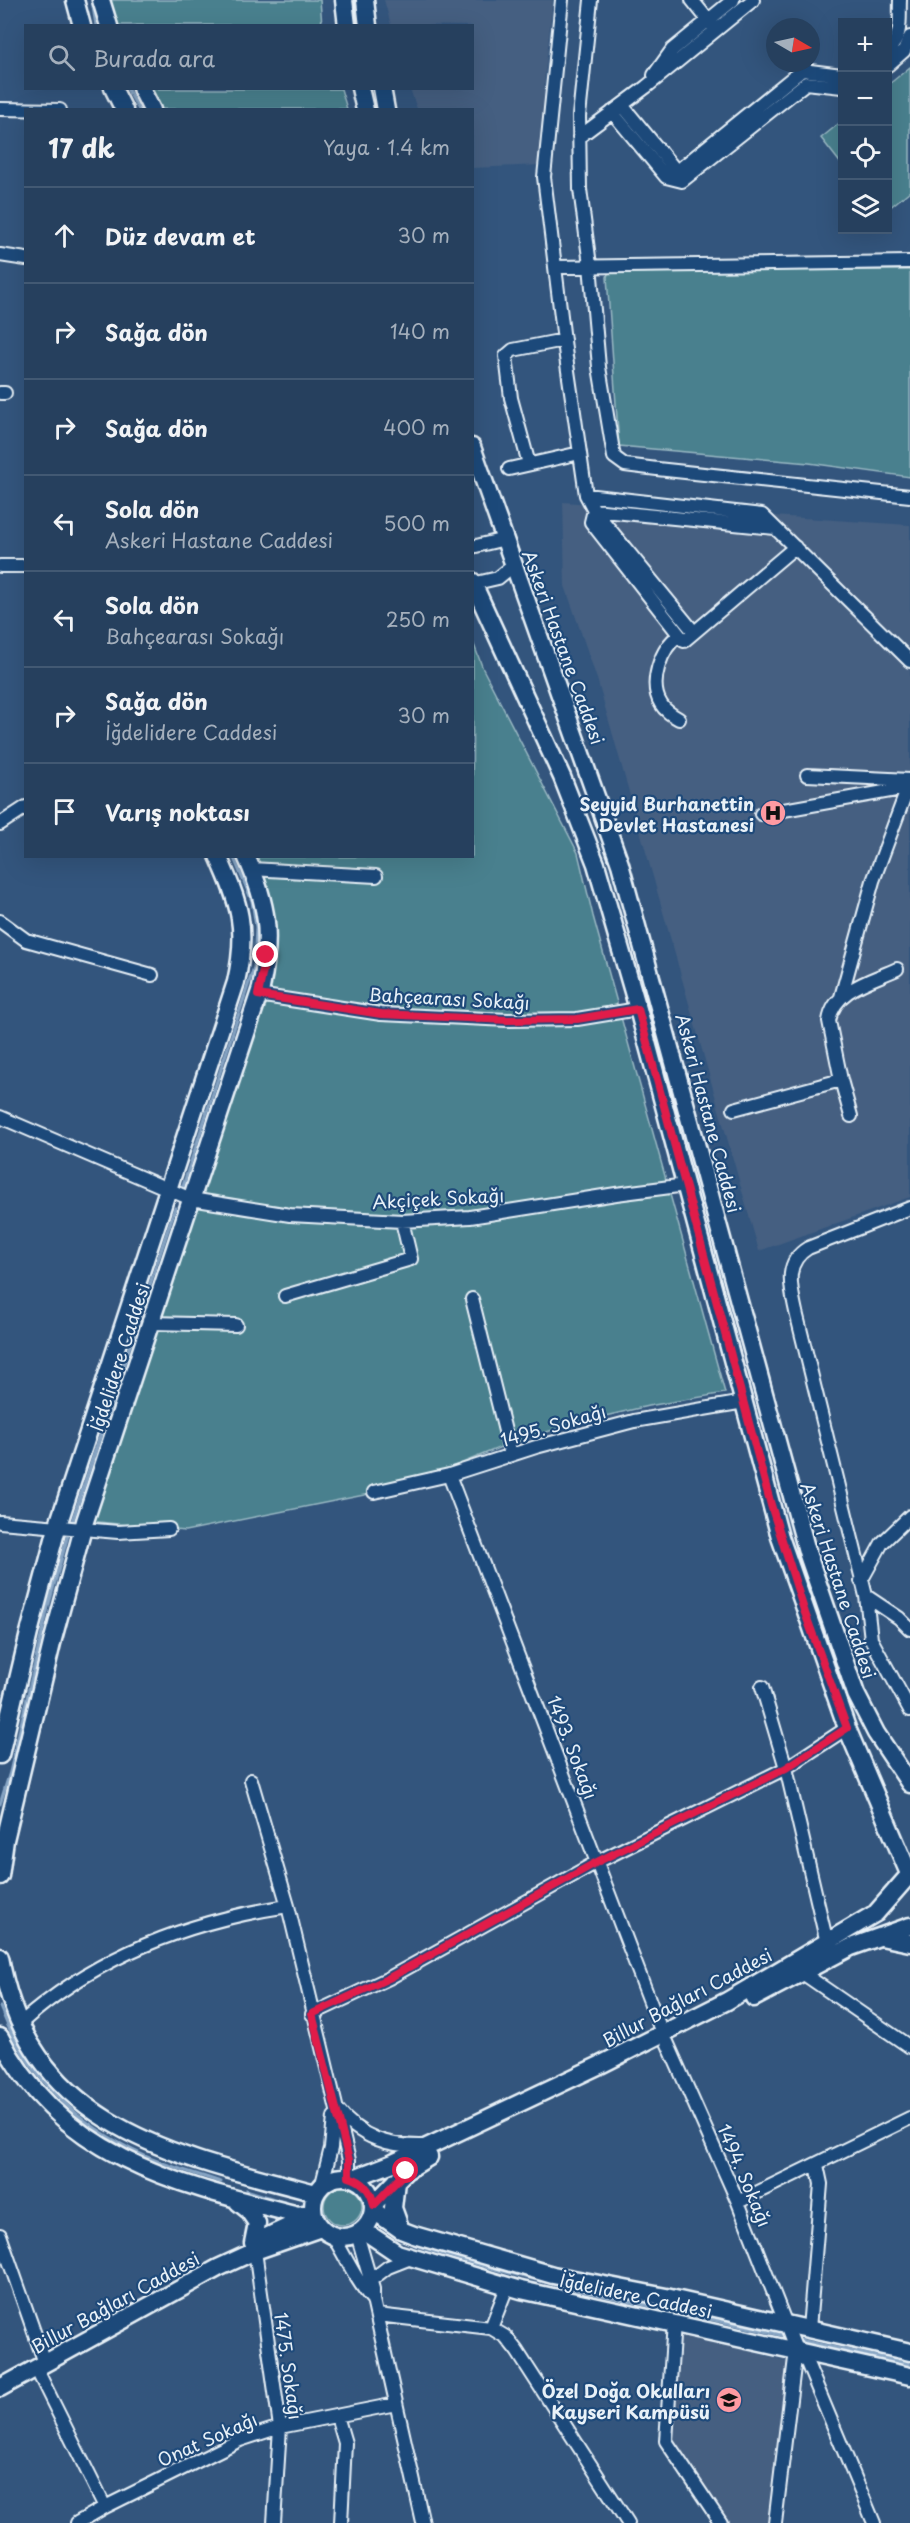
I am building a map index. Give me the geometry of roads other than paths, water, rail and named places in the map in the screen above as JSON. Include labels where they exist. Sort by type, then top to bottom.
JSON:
[{"type":"street","points":[[75,0],[81,24]]},
{"type":"street","points":[[101,0],[108,24]]},
{"type":"street","points":[[344,0],[347,24]]},
{"type":"street","points":[[365,0],[368,24]]},
{"type":"street","points":[[562,0],[544,177],[586,495],[594,510],[694,632]]},
{"type":"street","points":[[591,0],[579,137],[580,189],[604,408],[612,453],[619,462],[657,469],[910,496]]},
{"type":"street","points":[[692,0],[712,25]]},
{"type":"street","points":[[712,25],[733,0]]},
{"type":"street","points":[[579,137],[646,87],[672,50],[753,0]]},
{"type":"street","points":[[892,46],[898,34],[900,0]]},
{"type":"street","points":[[892,62],[904,51],[910,37]]},
{"type":"street","points":[[617,108],[674,168],[678,169],[802,70],[838,74]]},
{"type":"street","points":[[617,108],[666,177],[674,181],[682,181],[806,82],[838,86]]},
{"type":"street","points":[[142,90],[151,108]]},
{"type":"street","points":[[360,90],[365,108]]},
{"type":"street","points":[[382,90],[386,108]]},
{"type":"street","points":[[0,109],[24,109]]},
{"type":"street","points":[[0,255],[24,259]]},
{"type":"street","points":[[555,267],[910,262]]},
{"type":"street","points":[[529,464],[512,406],[506,356],[513,350],[564,339]]},
{"type":"street","name":"Askeri Hastane Caddesi","points":[[474,453],[603,814],[633,909],[804,1545],[860,1702],[876,1733],[910,1784]]},
{"type":"street","points":[[509,470],[580,453]]},
{"type":"street","points":[[586,495],[762,515],[910,661]]},
{"type":"street","points":[[594,510],[775,528]]},
{"type":"street","points":[[594,510],[591,522],[684,641],[795,547]]},
{"type":"street","points":[[474,547],[505,539]]},
{"type":"street","points":[[474,584],[498,578],[514,564]]},
{"type":"street","points":[[0,566],[24,566]]},
{"type":"street","points":[[474,586],[574,804],[596,864],[638,1009],[780,1537],[847,1728],[910,1875]]},
{"type":"street","points":[[679,635],[664,650],[657,682],[659,701],[666,710],[679,719]]},
{"type":"street","points":[[807,775],[909,784]]},
{"type":"street","points":[[761,814],[909,784]]},
{"type":"street","points":[[851,1116],[829,1021],[832,1010],[841,997],[873,881],[909,784]]},
{"type":"street","points":[[0,824],[24,808]]},
{"type":"street","name":"İğdelidere Caddesi","points":[[0,1755],[57,1527],[240,967],[241,915],[235,894],[219,858]]},
{"type":"street","points":[[248,863],[376,876]]},
{"type":"street","name":"İğdelidere Caddesi","points":[[0,1876],[5,1840],[53,1638],[83,1529],[258,995],[266,955],[267,926],[263,897],[248,863]]},
{"type":"street","points":[[0,921],[26,940],[152,975]]},
{"type":"street","points":[[841,997],[897,969]]},
{"type":"street","name":"Bahçearası Sokağı","points":[[258,995],[381,1014],[508,1020],[577,1019],[638,1009]]},
{"type":"street","points":[[734,1109],[841,1080]]},
{"type":"street","name":"Akçiçek Sokağı","points":[[0,1117],[167,1191],[191,1199],[290,1215],[402,1221],[498,1214],[686,1185]]},
{"type":"street","points":[[910,1208],[808,1248],[795,1259],[790,1270],[796,1312],[866,1596],[872,1639],[906,1690],[910,1710]]},
{"type":"street","points":[[285,1296],[411,1259],[402,1221]]},
{"type":"street","points":[[472,1299],[511,1455]]},
{"type":"street","points":[[151,1323],[236,1325]]},
{"type":"street","name":"1495. Sokağı","points":[[374,1491],[449,1475],[511,1455],[634,1421],[744,1402]]},
{"type":"street","name":"1493. Sokağı","points":[[449,1475],[665,2038]]},
{"type":"street","points":[[861,1581],[882,1543],[910,1516]]},
{"type":"street","points":[[0,1522],[118,1533],[169,1529]]},
{"type":"street","points":[[866,1596],[899,1618],[910,1629]]},
{"type":"street","points":[[762,1687],[786,1768],[827,1942]]},
{"type":"street","points":[[312,2014],[399,1972],[597,1862],[786,1768],[847,1728]]},
{"type":"street","points":[[251,1780],[288,1906],[352,2177],[368,2189],[373,2208]]},
{"type":"street","name":"Billur Bağları Caddesi","points":[[665,2038],[876,1913],[910,1875]]},
{"type":"street","points":[[21,2023],[71,1983],[134,1949],[214,1921],[288,1906]]},
{"type":"street","name":"Billur Bağları Caddesi","points":[[467,2133],[851,1947],[910,1926]]},
{"type":"street","points":[[880,1937],[910,1943]]},
{"type":"street","points":[[0,1956],[5,1982],[21,2023],[46,2064],[72,2093],[97,2115],[123,2131],[159,2147],[202,2163],[240,2173],[319,2189],[338,2176],[352,2177],[429,2145],[467,2133]]},
{"type":"street","points":[[801,1972],[910,2048]]},
{"type":"street","name":"1494. Sokağı","points":[[665,2038],[738,2202],[792,2339],[807,2363],[874,2523]]},
{"type":"street","points":[[1,2043],[40,2096],[82,2136],[111,2153],[149,2170],[214,2193],[298,2215],[320,2223],[345,2237],[360,2232],[370,2221],[373,2208],[396,2181],[414,2165],[467,2133]]},
{"type":"street","points":[[335,2107],[360,2131],[379,2141],[397,2146],[429,2145]]},
{"type":"street","points":[[335,2107],[331,2148],[319,2189],[320,2223],[373,2300]]},
{"type":"street","points":[[738,2202],[910,2118]]},
{"type":"street","points":[[809,2329],[821,2184],[817,2165]]},
{"type":"street","points":[[214,2193],[240,2173]]},
{"type":"street","points":[[396,2181],[393,2208],[401,2230]]},
{"type":"street","points":[[232,2198],[248,2210],[257,2223],[254,2247]]},
{"type":"street","name":"İğdelidere Caddesi","points":[[373,2208],[401,2230],[544,2273],[792,2339],[910,2376]]},
{"type":"street","name":"Billur Bağları Caddesi","points":[[0,2388],[254,2247],[320,2223]]},
{"type":"street","points":[[360,2232],[423,2523]]},
{"type":"street","name":"İğdelidere Caddesi","points":[[360,2232],[397,2253],[507,2287],[565,2301],[674,2322],[792,2339],[809,2329],[910,2352]]},
{"type":"street","points":[[0,2235],[41,2365],[105,2507]]},
{"type":"street","name":"1475. Sokağı","points":[[254,2247],[280,2427],[274,2523]]},
{"type":"street","points":[[371,2280],[388,2267],[412,2258]]},
{"type":"street","points":[[491,2328],[507,2287]]},
{"type":"street","points":[[377,2315],[491,2328],[506,2337],[628,2523]]},
{"type":"street","points":[[674,2322],[666,2441],[721,2523]]},
{"type":"street","points":[[775,2523],[792,2339]]},
{"type":"street","name":"Onat Sokağı","points":[[77,2523],[240,2440],[280,2427],[396,2404]]},
{"type":"street","points":[[337,2416],[345,2443],[341,2523]]},
{"type":"waterway","points":[[92,0],[96,24]]},
{"type":"waterway","points":[[128,90],[138,108]]},
{"type":"waterway","points":[[183,1186],[254,967],[256,927],[252,901],[234,858]]},
{"type":"waterway","points":[[71,1525],[175,1208]]},
{"type":"waterway","points":[[0,1804],[10,1772],[48,1607],[69,1531]]},
{"type":"waterway","points":[[0,2007],[11,2032],[39,2076],[56,2095],[96,2129],[143,2155],[221,2182]]},
{"type":"waterway","points":[[246,2190],[287,2203]]},
{"type":"waterway","points":[[412,2244],[504,2272],[786,2336]]},
{"type":"waterway","points":[[795,2339],[910,2364]]},
{"type":"place","name":"Seyyid Burhanettin Devlet Hastanesi","points":[[773,813]]},
{"type":"place","name":"Özel Doğa Okulları Kayseri Kampüsü","points":[[729,2400]]}]
